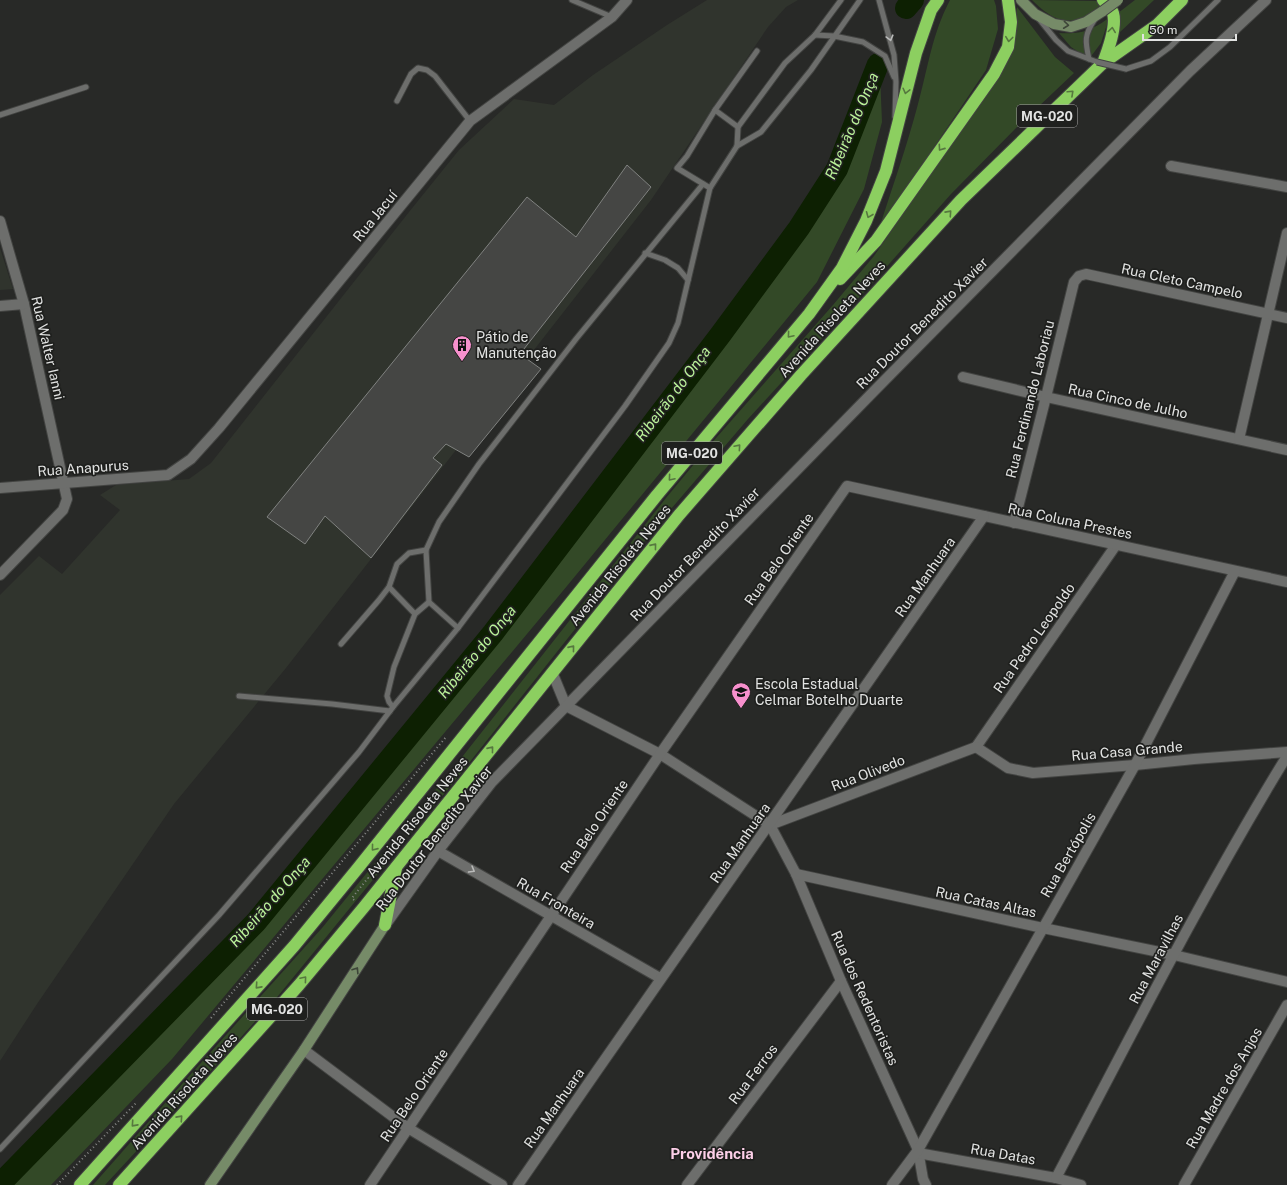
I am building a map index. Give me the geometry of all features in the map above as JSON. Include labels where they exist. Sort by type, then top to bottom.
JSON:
[{"type":"highway","name":"Avenida Risoleta Neves","points":[[80,1185],[294,946],[657,494],[809,314],[842,268],[866,221],[886,171],[916,53],[931,10],[938,0]]},
{"type":"highway","points":[[809,314],[876,241],[994,74],[1008,47],[1011,22],[1008,0]]},
{"type":"highway","name":"Avenida Risoleta Neves","points":[[119,1185],[299,985],[396,867],[679,515],[801,375],[961,200],[1100,63],[1157,25],[1182,0]]},
{"type":"highway","points":[[1100,63],[1111,41],[1113,27],[1113,12],[1102,8]]},
{"type":"highway","points":[[385,925],[396,867]]},
{"type":"street","name":"Rua Jacuí","points":[[168,475],[191,459],[219,428],[470,121],[612,17],[627,0]]},
{"type":"street","points":[[1021,0],[1035,14],[1054,24],[1071,27],[1086,22],[1102,8],[1118,0]]},
{"type":"street","name":"Rua Doutor Benedito Xavier","points":[[210,1185],[304,1050],[385,925],[438,851],[492,782],[1185,77],[1266,0]]},
{"type":"street","points":[[1171,166],[1287,187]]},
{"type":"street","name":"Rua Walter Ianni","points":[[0,220],[24,304],[67,499],[63,510],[0,575]]},
{"type":"street","points":[[1239,439],[1287,233]]},
{"type":"street","name":"Rua Cleto Campelo","points":[[1074,282],[1079,276],[1086,274],[1287,318]]},
{"type":"street","name":"Rua Ferdinando Laboriau","points":[[1014,523],[1074,282]]},
{"type":"street","points":[[0,306],[24,304]]},
{"type":"street","name":"Rua Cinco de Julho","points":[[963,377],[1046,397],[1287,450]]},
{"type":"street","name":"Rua Anapurus","points":[[0,488],[168,475]]},
{"type":"street","name":"Rua Coluna Prestes","points":[[847,486],[1287,582]]},
{"type":"street","name":"Rua Belo Oriente","points":[[370,1185],[660,754],[847,486]]},
{"type":"street","name":"Rua Manhuara","points":[[518,1185],[660,978],[770,825],[984,516]]},
{"type":"street","name":"Rua Pedro Leopoldo","points":[[976,747],[1116,545]]},
{"type":"street","name":"Rua Bertópolis","points":[[892,1185],[918,1151],[1135,765],[1235,571]]},
{"type":"street","points":[[552,672],[566,706],[660,754],[770,825]]},
{"type":"street","name":"Rua Olivedo","points":[[770,825],[976,747]]},
{"type":"street","name":"Rua Casa Grande","points":[[976,747],[1008,768],[1033,773],[1287,752]]},
{"type":"street","name":"Rua Maravilhas","points":[[1056,1178],[1174,954],[1254,810],[1287,756]]},
{"type":"street","name":"Rua dos Redentoristas","points":[[770,825],[796,874],[841,981],[918,1151],[923,1179],[926,1185]]},
{"type":"street","name":"Rua Fronteira","points":[[438,851],[660,978]]},
{"type":"street","name":"Rua Catas Altas","points":[[796,874],[1042,928],[1174,954],[1287,982]]},
{"type":"street","name":"Rua Ferros","points":[[687,1185],[841,981]]},
{"type":"street","name":"Rua Madre dos Anjos","points":[[1184,1185],[1287,1005]]},
{"type":"street","points":[[304,1050],[408,1128],[502,1185]]},
{"type":"street","name":"Rua Datas","points":[[918,1151],[1056,1178],[1081,1185]]},
{"type":"lane","points":[[572,0],[612,17]]},
{"type":"lane","points":[[737,146],[738,127],[785,63],[815,35],[841,0]]},
{"type":"lane","points":[[0,1149],[219,915],[359,752],[458,628],[625,406],[668,343],[678,323],[710,188],[737,146],[761,132],[811,70],[860,0]]},
{"type":"lane","name":"Avenida Risoleta Neves","points":[[879,0],[894,55],[896,82],[894,125],[886,171]]},
{"type":"lane","points":[[1035,14],[1056,40],[1068,50],[1100,63],[1126,69],[1151,61],[1170,48],[1218,0]]},
{"type":"lane","points":[[1089,59],[1085,42],[1090,26],[1102,8]]},
{"type":"lane","name":"Avenida Risoleta Neves","points":[[815,35],[834,36],[863,42],[885,56],[896,82]]},
{"type":"lane","points":[[710,188],[677,168],[687,156],[715,110],[757,52]]},
{"type":"lane","points":[[397,101],[412,74],[418,68],[427,70],[435,76],[470,121]]},
{"type":"lane","points":[[0,115],[86,87]]},
{"type":"lane","points":[[715,110],[738,127]]},
{"type":"lane","points":[[458,628],[429,602],[426,550],[439,522],[479,464],[576,339],[703,184]]},
{"type":"lane","points":[[645,253],[665,260],[678,268],[688,280]]},
{"type":"lane","points":[[341,644],[389,587],[397,564],[409,553],[426,550]]},
{"type":"lane","points":[[389,587],[415,614]]},
{"type":"lane","points":[[392,709],[387,696],[394,667],[415,614],[429,602]]},
{"type":"lane","points":[[239,696],[392,709]]},
{"type":"path","points":[[211,1019],[450,732]]},
{"type":"path","points":[[57,1185],[138,1101]]},
{"type":"shaded area","points":[[707,0],[798,0],[786,7],[768,27],[651,200],[286,668],[174,804],[37,1004],[0,1061],[0,595],[39,556],[62,574],[120,510],[100,495],[116,485],[189,479],[211,463],[459,150],[514,99],[554,105],[593,75]]},
{"type":"shaded area","points":[[0,248],[13,289],[0,290]]},
{"type":"green space","points":[[950,0],[994,0],[998,29],[986,70],[879,229],[914,120],[935,38]]},
{"type":"green space","points":[[1032,0],[1098,1],[1100,6],[1082,18],[1067,21],[1048,14]]},
{"type":"green space","points":[[1135,0],[1154,0],[1119,33],[1118,13]]},
{"type":"green space","points":[[1017,7],[1055,57],[1074,73],[1018,126],[951,194],[748,419],[659,523],[450,787],[407,837],[409,822],[455,766],[666,498],[709,446],[874,256],[978,104],[999,78],[1014,49]]},
{"type":"green space","points":[[1109,18],[1101,43],[1089,59],[1071,47],[1059,33],[1086,31]]},
{"type":"green space","points":[[880,74],[882,122],[864,189],[817,282],[567,586],[172,1059],[51,1185],[5,1185],[244,939],[387,768],[546,571],[783,258],[838,175]]},
{"type":"green space","points":[[383,853],[385,865],[278,996],[105,1185],[93,1185],[322,928]]},
{"type":"building","name":"Pátio de Manutenção","points":[[627,165],[651,187],[520,354],[541,369],[469,457],[446,444],[433,458],[442,465],[371,558],[325,516],[305,544],[267,517],[527,197],[576,237]]},
{"type":"waterway","name":"Ribeirão do Onça","points":[[906,8],[913,0]]},
{"type":"waterway","name":"Ribeirão do Onça","points":[[0,1184],[256,922],[493,633],[721,334],[799,228],[837,169],[878,64]]},
{"type":"place","name":"Pátio de Manutenção","points":[[462,362]]},
{"type":"place","name":"Escola Estadual Celmar Botelho Duarte","points":[[741,709]]},
{"type":"district","name":"Providência","points":[[712,1154]]}]
